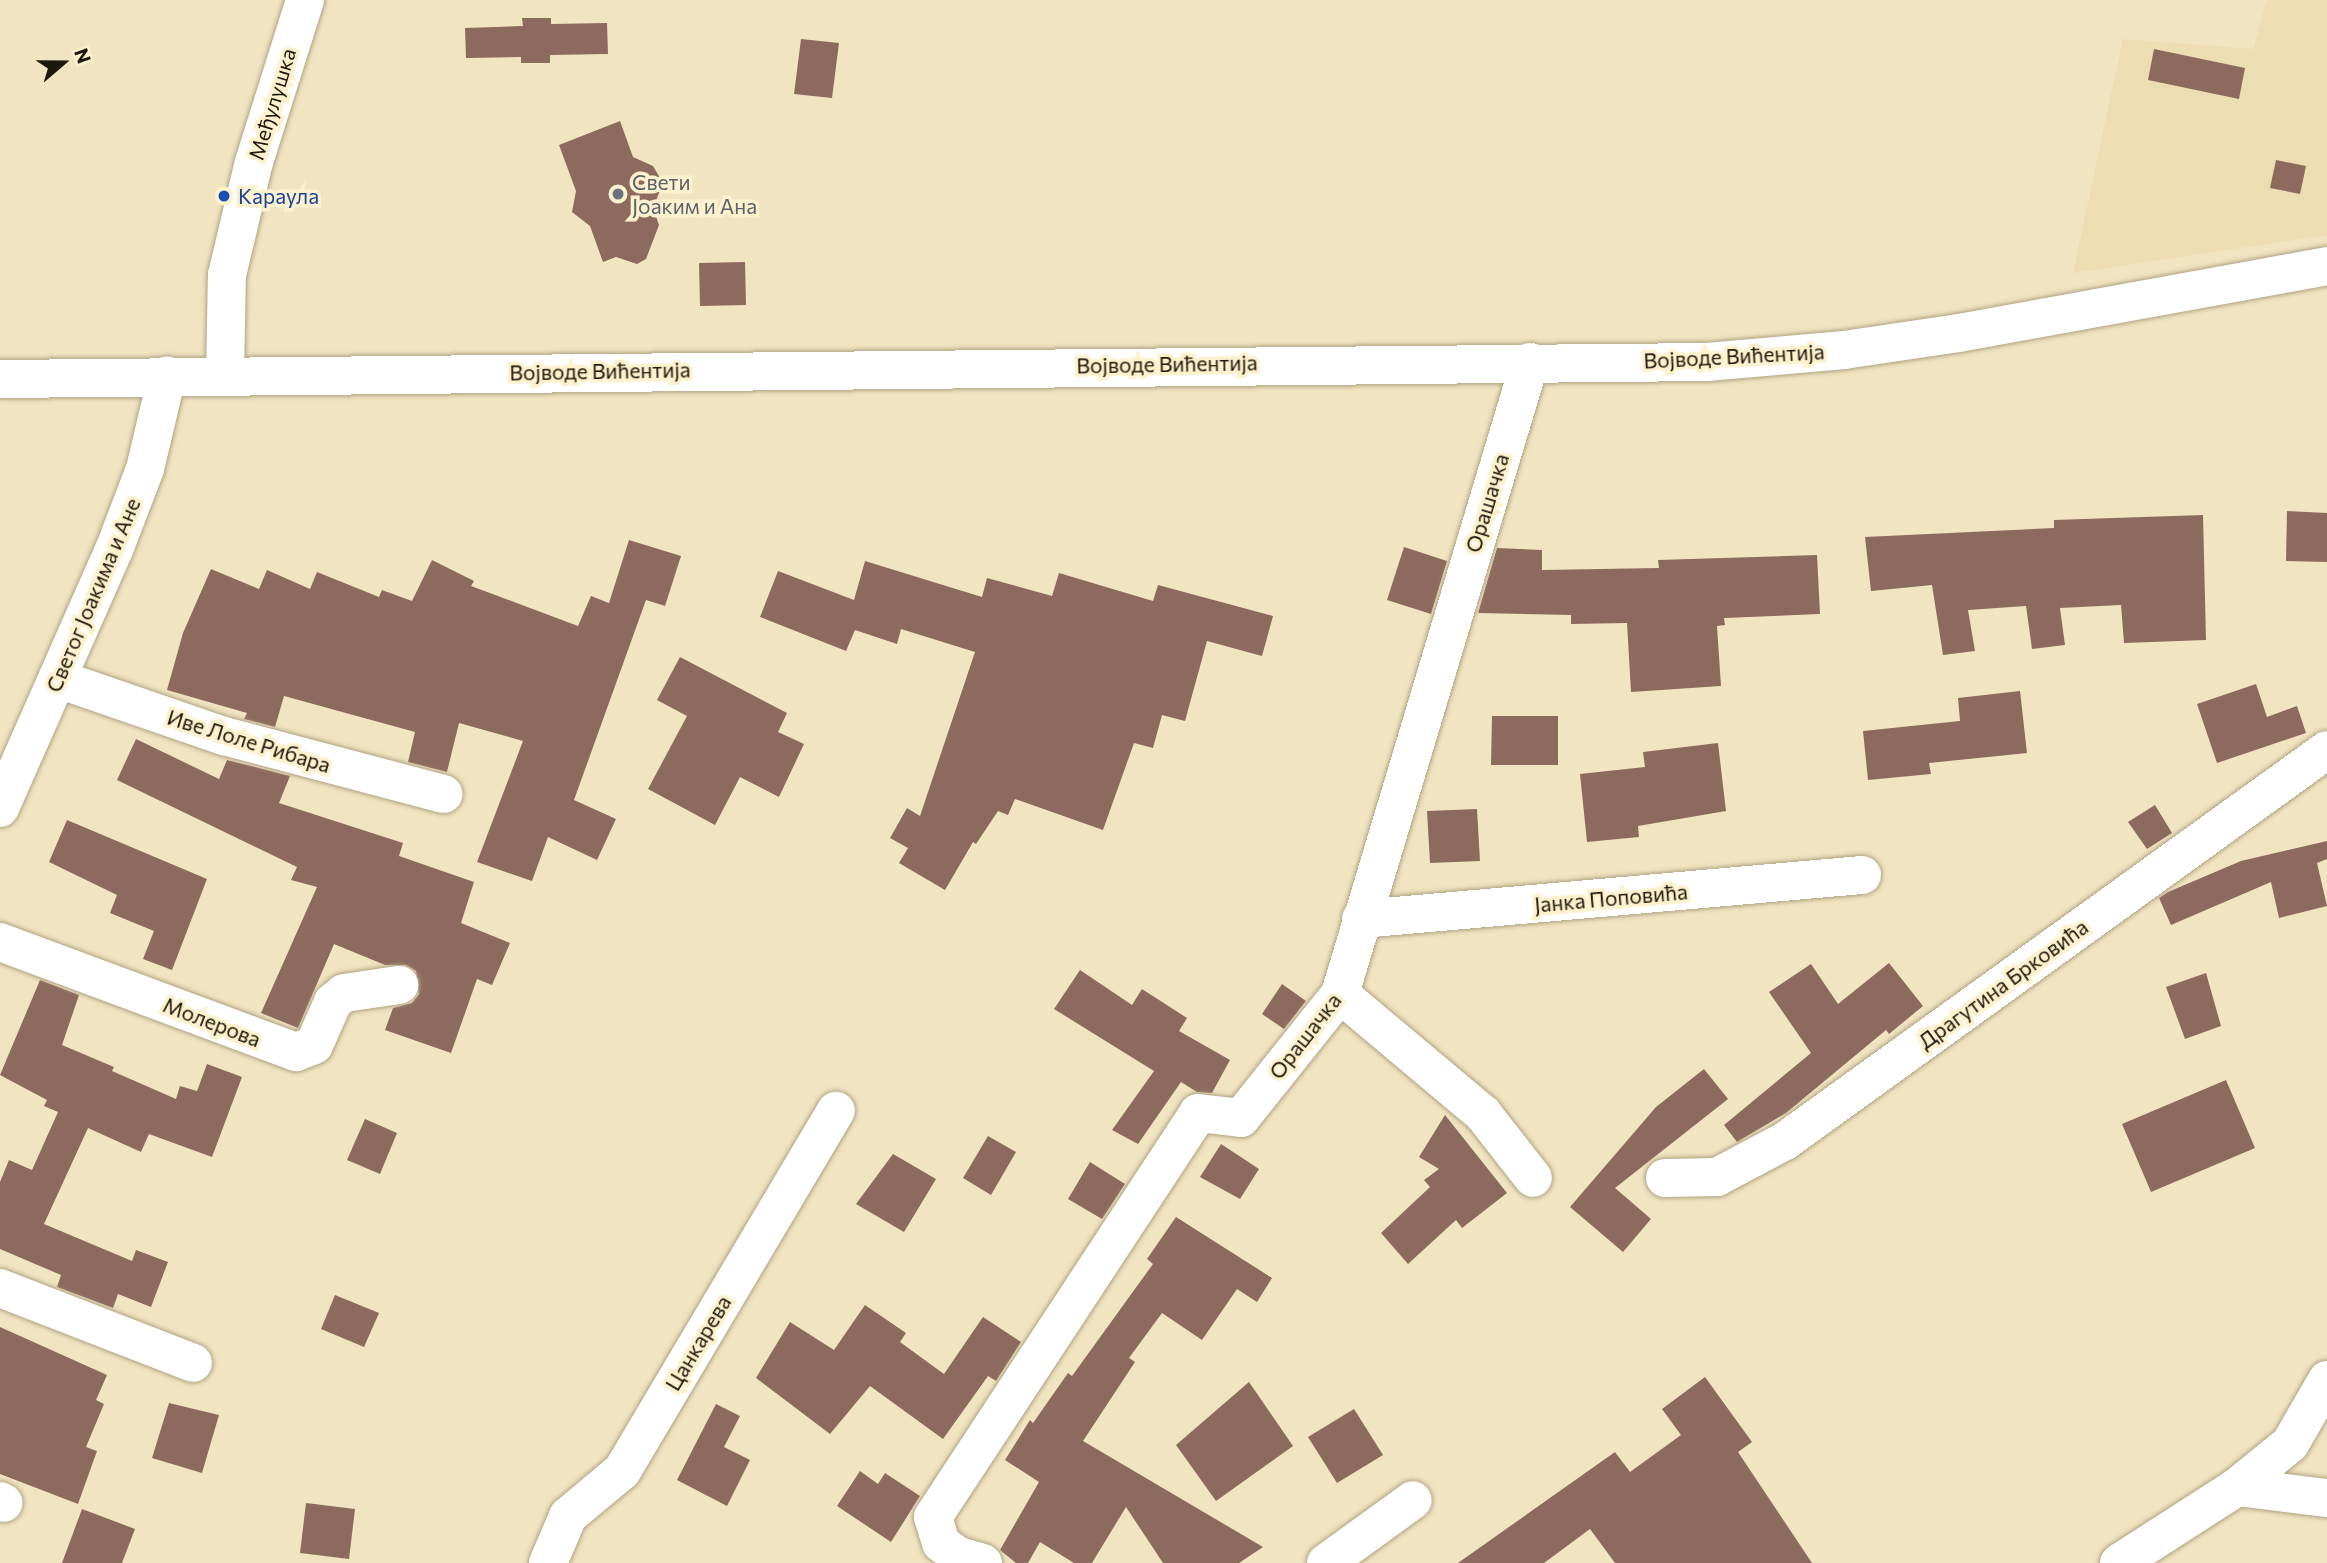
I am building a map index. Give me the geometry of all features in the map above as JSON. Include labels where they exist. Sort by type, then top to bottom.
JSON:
[{"type":"street","name":"Међулушка","points":[[225,375],[227,275],[254,162],[305,0]]},
{"type":"street","name":"Војводе Вићентија","points":[[0,379],[1707,362],[1844,350],[2064,316],[2327,266]]},
{"type":"street","name":"Орашачка","points":[[983,1563],[958,1556],[942,1543],[933,1517],[1198,1113],[1241,1118],[1340,994],[1530,362]]},
{"type":"street","name":"Светог Јоакима и Ане","points":[[0,808],[58,679],[145,469],[167,376]]},
{"type":"street","name":"Иве Лоле Рибара","points":[[58,679],[224,736],[443,794]]},
{"type":"street","name":"Драгутина Брковића","points":[[1665,1178],[1717,1177],[1784,1141],[2327,750]]},
{"type":"street","name":"Јанка Поповића","points":[[1361,919],[1861,875]]},
{"type":"street","name":"Молерова","points":[[0,942],[296,1052],[314,1045],[334,1002],[344,993],[399,985]]},
{"type":"street","points":[[1340,994],[1483,1114],[1533,1178]]},
{"type":"street","name":"Цанкарева","points":[[548,1563],[568,1516],[622,1471],[836,1111]]},
{"type":"street","points":[[0,1287],[193,1363]]},
{"type":"street","points":[[2119,1563],[2237,1487],[2290,1444],[2327,1380]]},
{"type":"street","points":[[2237,1487],[2327,1498]]},
{"type":"street","points":[[1326,1563],[1413,1500]]},
{"type":"shaded area","points":[[2267,0],[2327,0],[2327,235],[2073,273],[2123,39],[2253,49]]},
{"type":"building","points":[[522,18],[551,18],[551,24],[607,23],[608,54],[550,55],[550,63],[521,63],[521,57],[466,58],[465,28],[523,26]]},
{"type":"building","points":[[801,39],[839,43],[832,98],[794,94]]},
{"type":"building","points":[[2154,49],[2245,68],[2239,99],[2148,80]]},
{"type":"building","name":"Свети Јоаким и Ана","points":[[620,121],[633,157],[653,166],[663,183],[653,208],[659,225],[646,259],[637,264],[616,257],[603,262],[590,226],[572,212],[576,191],[559,145]]},
{"type":"building","points":[[2276,160],[2306,166],[2300,194],[2270,188]]},
{"type":"building","points":[[745,262],[746,305],[700,306],[699,263]]},
{"type":"building","points":[[2287,511],[2327,513],[2327,562],[2286,561]]},
{"type":"building","points":[[2203,515],[2206,640],[2124,643],[2121,605],[2060,608],[2065,645],[2032,649],[2026,606],[1968,610],[1975,651],[1943,655],[1932,585],[1871,591],[1865,537],[2054,528],[2054,520]]},
{"type":"building","points":[[629,540],[681,556],[665,606],[646,600],[574,800],[616,819],[597,860],[548,837],[532,881],[477,862],[523,741],[459,723],[447,772],[408,762],[415,732],[284,696],[275,727],[244,719],[247,713],[167,690],[183,633],[211,569],[259,589],[267,570],[310,589],[317,572],[379,597],[382,590],[412,601],[432,560],[474,581],[471,586],[578,626],[591,596],[609,603]]},
{"type":"building","points":[[1404,547],[1447,561],[1431,614],[1387,600]]},
{"type":"building","points":[[1497,548],[1542,550],[1542,570],[1659,568],[1658,560],[1817,555],[1820,614],[1724,618],[1725,625],[1717,626],[1721,686],[1631,692],[1627,623],[1571,624],[1571,615],[1478,613]]},
{"type":"building","points":[[865,561],[982,597],[987,578],[1052,596],[1059,573],[1153,601],[1158,585],[1273,616],[1262,656],[1207,641],[1185,721],[1162,715],[1153,748],[1134,743],[1103,830],[1015,799],[1008,815],[998,811],[976,844],[973,842],[945,890],[899,863],[908,848],[890,838],[907,808],[920,816],[975,652],[901,629],[897,644],[855,630],[846,651],[760,617],[778,571],[854,600]]},
{"type":"building","points":[[680,657],[787,713],[778,732],[804,744],[779,797],[740,777],[715,825],[648,789],[687,716],[657,700]]},
{"type":"building","points":[[2256,684],[2267,717],[2297,706],[2306,733],[2217,763],[2197,704]]},
{"type":"building","points":[[2020,691],[2027,753],[1929,763],[1931,774],[1868,780],[1863,731],[1960,721],[1958,698]]},
{"type":"building","points":[[1492,716],[1558,716],[1558,765],[1491,765]]},
{"type":"building","points":[[136,739],[219,779],[227,760],[290,776],[279,803],[403,843],[399,856],[474,882],[461,923],[510,943],[492,985],[477,979],[451,1053],[385,1030],[393,1008],[412,1003],[419,994],[416,971],[406,965],[385,965],[334,944],[298,1028],[261,1013],[317,887],[291,880],[297,867],[117,780]]},
{"type":"building","points":[[1718,743],[1726,811],[1638,826],[1639,837],[1587,842],[1580,774],[1645,767],[1643,752]]},
{"type":"building","points":[[2155,805],[2172,833],[2147,849],[2128,822]]},
{"type":"building","points":[[1477,809],[1480,861],[1430,863],[1427,811]]},
{"type":"building","points":[[67,820],[207,879],[172,970],[143,959],[154,931],[110,913],[117,895],[49,862]]},
{"type":"building","points":[[2327,841],[2327,859],[2317,863],[2327,906],[2279,918],[2271,882],[2171,925],[2159,898],[2241,861]]},
{"type":"building","points":[[1889,963],[1923,1006],[1889,1034],[1886,1030],[1786,1113],[1737,1142],[1724,1125],[1811,1053],[1769,992],[1811,964],[1838,1004]]},
{"type":"building","points":[[1080,970],[1132,1005],[1142,989],[1187,1018],[1179,1031],[1230,1060],[1212,1093],[1197,1092],[1181,1082],[1138,1144],[1112,1130],[1154,1071],[1054,1009]]},
{"type":"building","points":[[2206,973],[2221,1026],[2185,1039],[2166,987]]},
{"type":"building","points":[[40,980],[79,995],[62,1045],[114,1067],[112,1071],[176,1099],[180,1086],[197,1091],[207,1064],[242,1077],[212,1157],[149,1134],[141,1152],[88,1128],[44,1224],[132,1261],[136,1250],[168,1262],[151,1307],[118,1294],[113,1308],[57,1287],[61,1275],[0,1249],[0,1182],[9,1160],[32,1170],[58,1112],[44,1106],[47,1100],[0,1075]]},
{"type":"building","points":[[1282,984],[1306,1001],[1284,1029],[1262,1014]]},
{"type":"building","points":[[1704,1069],[1728,1099],[1615,1188],[1651,1219],[1623,1252],[1570,1207],[1656,1107]]},
{"type":"building","points":[[2226,1080],[2255,1148],[2151,1192],[2122,1124]]},
{"type":"building","points":[[1445,1115],[1507,1193],[1462,1228],[1456,1220],[1408,1264],[1381,1233],[1430,1187],[1424,1180],[1439,1169],[1419,1157]]},
{"type":"building","points":[[365,1119],[397,1133],[380,1174],[347,1160]]},
{"type":"building","points":[[988,1136],[1016,1152],[991,1195],[963,1178]]},
{"type":"building","points":[[1221,1144],[1259,1169],[1240,1199],[1200,1177]]},
{"type":"building","points":[[893,1154],[936,1179],[904,1232],[856,1204]]},
{"type":"building","points":[[1090,1162],[1125,1184],[1102,1219],[1068,1199]]},
{"type":"building","points":[[1176,1217],[1272,1278],[1257,1302],[1237,1289],[1202,1340],[1162,1313],[1129,1358],[1135,1362],[1083,1441],[1263,1547],[1239,1563],[1163,1563],[1126,1507],[1092,1563],[1074,1563],[1040,1542],[1028,1563],[1016,1563],[1000,1550],[1039,1482],[1005,1460],[1030,1420],[1033,1423],[1068,1373],[1072,1376],[1153,1264],[1147,1259]]},
{"type":"building","points":[[335,1295],[379,1313],[364,1347],[321,1329]]},
{"type":"building","points":[[865,1305],[906,1333],[900,1342],[944,1374],[983,1317],[1021,1342],[996,1381],[988,1376],[943,1439],[870,1386],[830,1434],[756,1378],[790,1322],[834,1350]]},
{"type":"building","points":[[0,1327],[107,1375],[96,1400],[104,1404],[86,1447],[97,1451],[78,1504],[0,1474]]},
{"type":"building","points":[[1705,1377],[1752,1442],[1738,1452],[1812,1563],[1615,1563],[1590,1529],[1544,1563],[1458,1563],[1615,1452],[1630,1472],[1681,1435],[1662,1409]]},
{"type":"building","points":[[1249,1382],[1293,1446],[1216,1501],[1176,1445]]},
{"type":"building","points":[[169,1403],[219,1415],[202,1473],[152,1458]]},
{"type":"building","points":[[716,1404],[740,1416],[724,1447],[750,1460],[727,1506],[677,1480]]},
{"type":"building","points":[[1354,1409],[1383,1455],[1337,1483],[1308,1437]]},
{"type":"building","points":[[860,1471],[878,1484],[885,1473],[920,1496],[891,1542],[837,1506]]},
{"type":"building","points":[[306,1503],[355,1509],[349,1559],[300,1553]]},
{"type":"building","points":[[82,1509],[135,1529],[122,1563],[62,1563]]},
{"type":"place","name":"Свети Јоаким и Ана","points":[[618,194]]},
{"type":"place","name":"Караула","points":[[224,196]]}]
